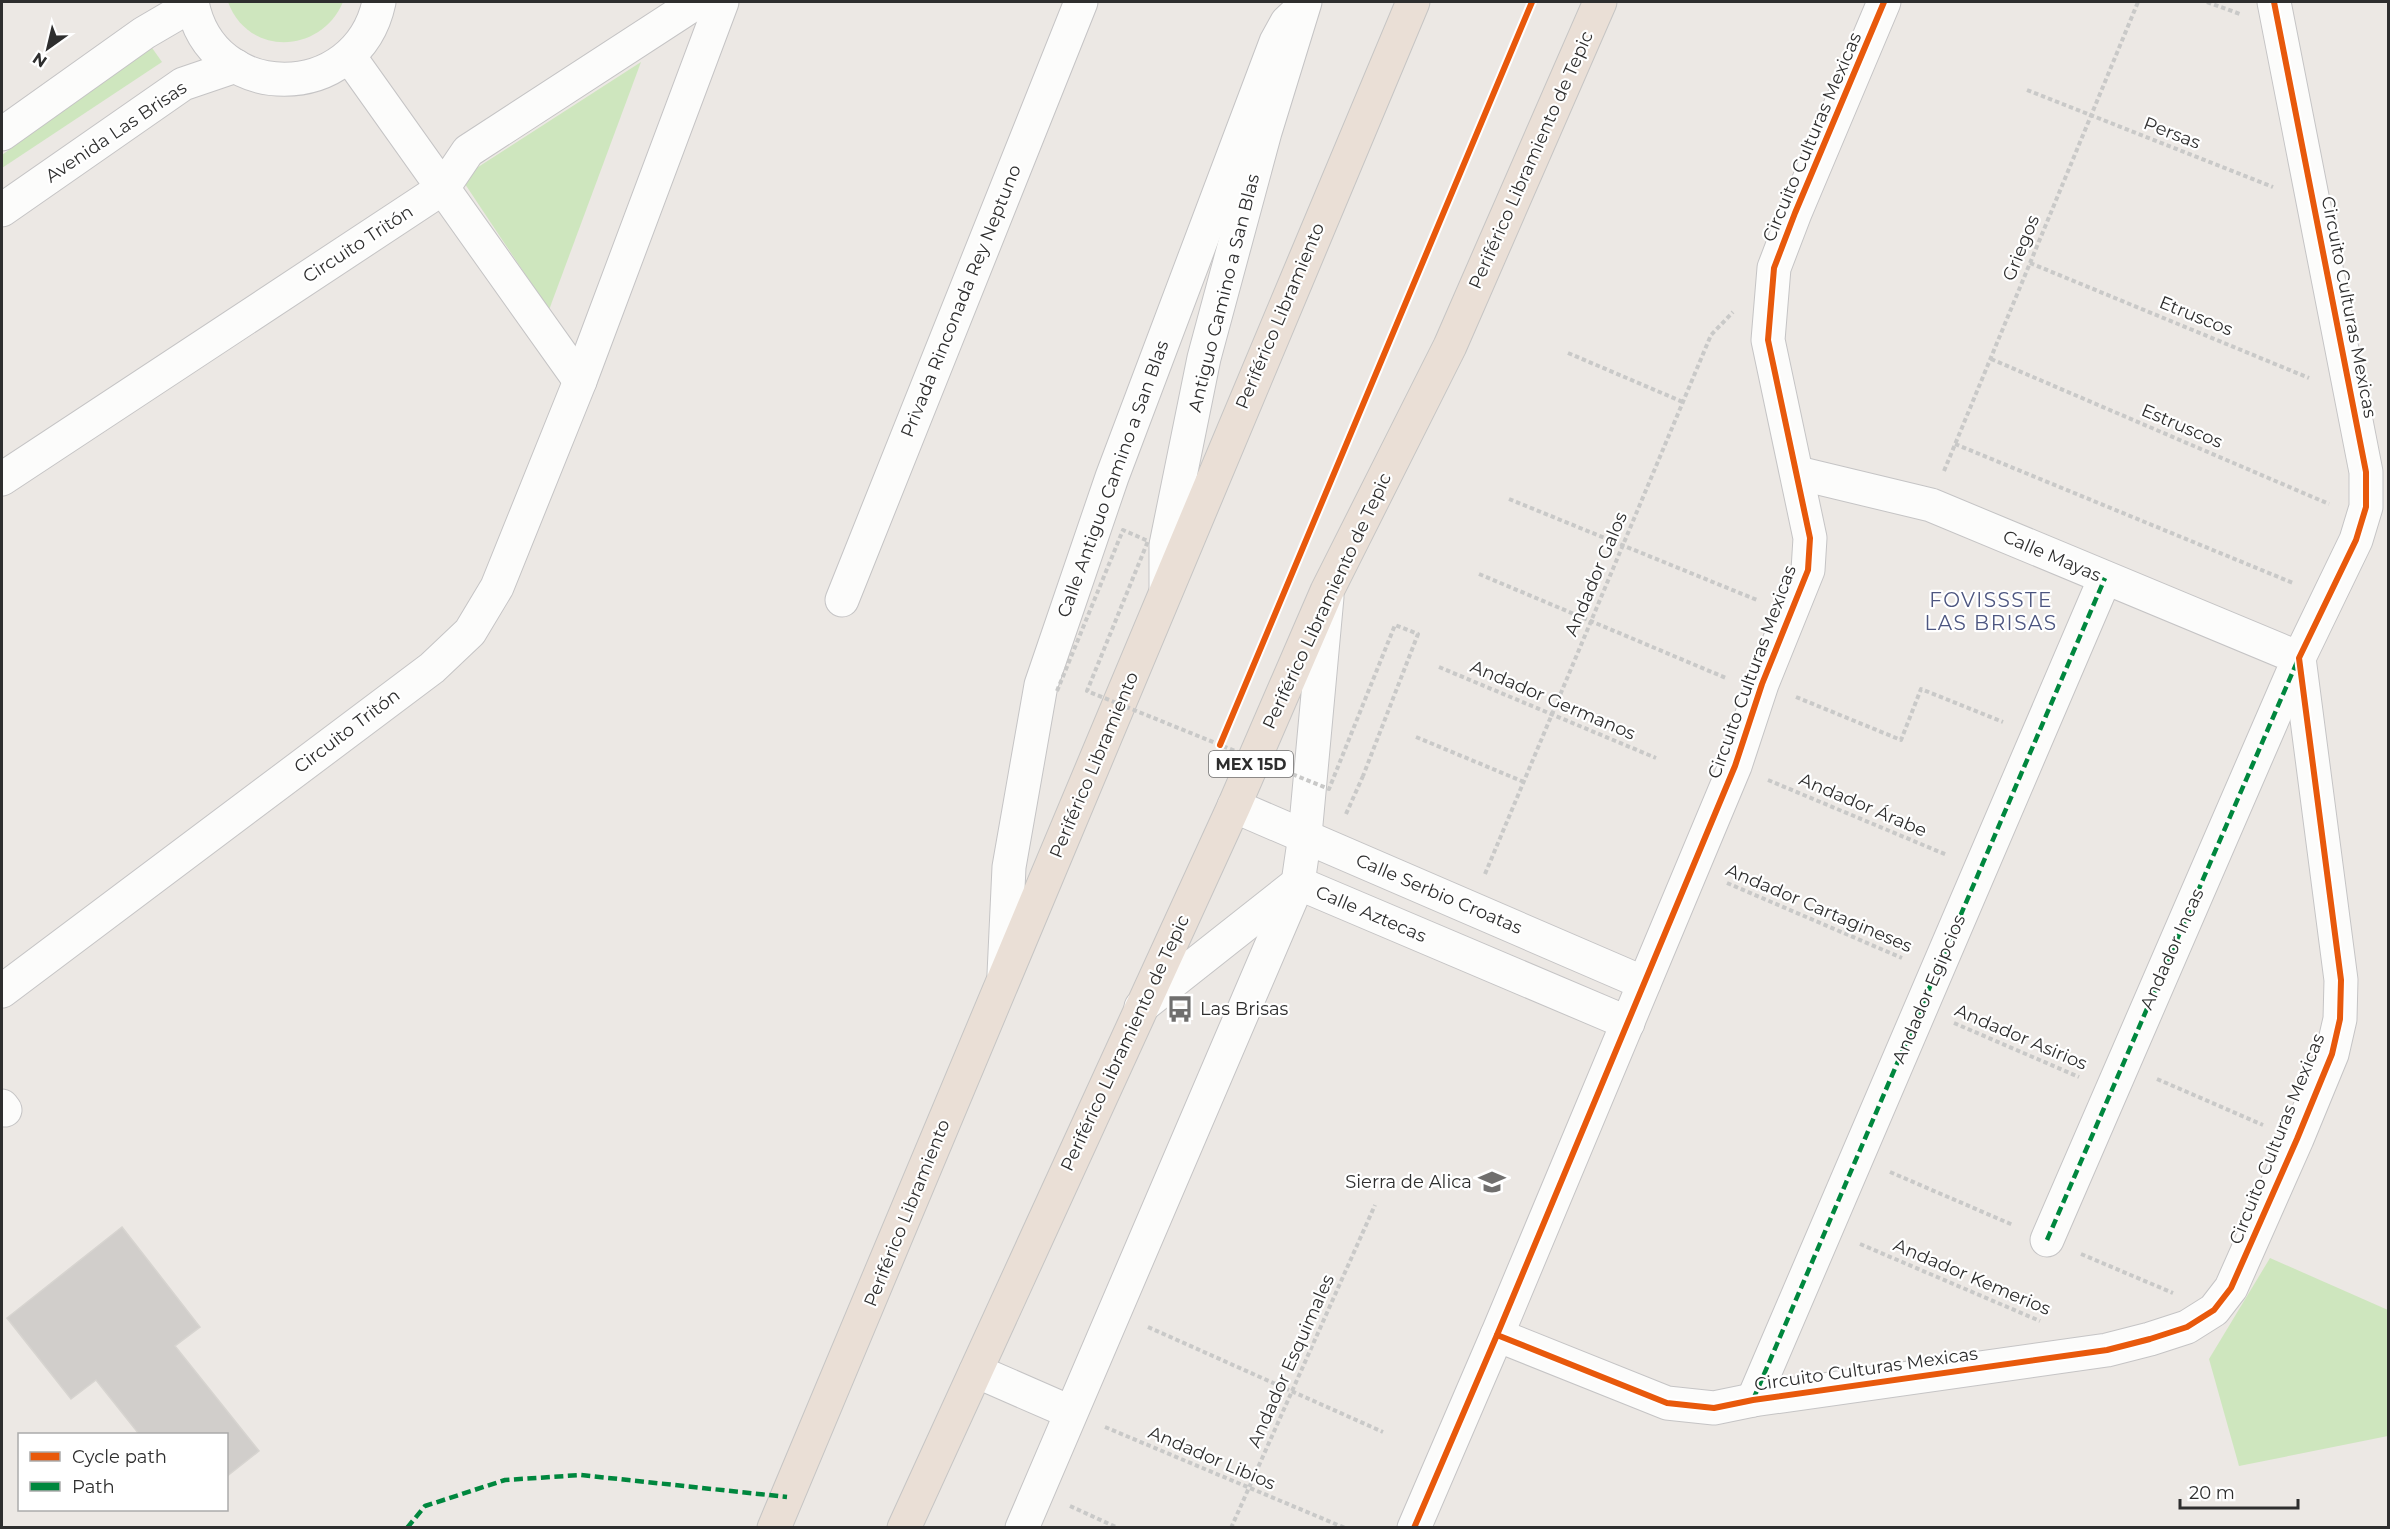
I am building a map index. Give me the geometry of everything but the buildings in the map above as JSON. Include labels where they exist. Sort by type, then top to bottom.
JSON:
[{"type":"highway","name":"Periférico Libramiento","points":[[774,1527],[882,1274],[1004,975],[1413,2]]},
{"type":"highway","name":"Periférico Libramiento de Tepic","points":[[904,1527],[1234,806],[1327,591],[1450,346],[1600,2]]},
{"type":"street","points":[[2,134],[144,33],[192,3],[198,23],[207,40],[236,66],[272,79],[292,80],[311,77],[329,70],[349,56],[370,31],[380,2]]},
{"type":"street","name":"Circuito Tritón","points":[[2,479],[443,188],[468,151],[697,2]]},
{"type":"street","name":"Circuito Tritón","points":[[2,991],[432,668],[470,632],[497,587],[580,381],[722,2]]},
{"type":"street","name":"Privada Rinconada Rey Neptuno","points":[[842,600],[1080,2]]},
{"type":"street","name":"Circuito Culturas Mexicas","points":[[1414,1527],[1497,1335],[1735,766],[1761,688],[1808,570],[1810,538],[1768,340],[1774,268],[1884,2]]},
{"type":"street","name":"Circuito Culturas Mexicas","points":[[1497,1335],[1667,1403],[1714,1408],[1753,1400],[2107,1350],[2150,1340],[2187,1327],[2214,1310],[2231,1288],[2332,1054],[2340,1019],[2341,980],[2299,658],[2356,540],[2366,507],[2366,472],[2274,2]]},
{"type":"street","name":"Antiguo Camino a San Blas","points":[[1166,590],[1166,545],[1204,358],[1256,164],[1304,4]]},
{"type":"street","name":"Calle Antiguo Camino a San Blas","points":[[1004,975],[1009,867],[1041,685],[1112,477],[1276,42],[1287,22],[1304,4]]},
{"type":"street","points":[[349,56],[580,381]]},
{"type":"street","name":"Avenida Las Brisas","points":[[2,210],[183,84],[236,66]]},
{"type":"street","name":"Calle Mayas","points":[[1798,473],[1931,505],[2299,658]]},
{"type":"street","name":"Andador Egipcios","points":[[1753,1400],[2105,578]]},
{"type":"street","points":[[1022,1527],[1298,883],[1305,836],[1327,591]]},
{"type":"street","name":"Andador Incas","points":[[2047,1240],[2299,658]]},
{"type":"street","name":"Calle Serbio Croatas","points":[[1234,806],[1644,983]]},
{"type":"street","name":"Calle Aztecas","points":[[1141,1007],[1298,883],[1628,1023]]},
{"type":"street","points":[[975,1371],[1070,1412]]},
{"type":"path","points":[[1568,353],[1683,402]]},
{"type":"path","points":[[1955,444],[2327,597]]},
{"type":"path","points":[[1509,499],[1791,613]]},
{"type":"path","points":[[1057,691],[1123,530],[1148,540],[1087,691],[1329,789],[1395,625],[1418,634],[1363,776]]},
{"type":"path","points":[[1479,574],[1761,688],[1901,740],[1921,689],[2037,735]]},
{"type":"path","points":[[1416,737],[1524,782]]},
{"type":"path","points":[[1113,1311],[1383,1432]]},
{"type":"path","points":[[1036,1492],[1118,1527]]},
{"type":"green space","points":[[228,2],[343,2],[333,19],[319,32],[302,39],[285,42],[267,40],[251,33],[238,20]]},
{"type":"green space","points":[[150,45],[162,62],[2,168],[2,155]]},
{"type":"green space","points":[[641,62],[549,310],[461,178]]},
{"type":"green space","points":[[2270,1258],[2388,1310],[2388,1436],[2239,1466],[2209,1359]]},
{"type":"marked path","points":[[1753,1400],[2105,578]]},
{"type":"marked path","points":[[2047,1240],[2297,662]]},
{"type":"marked path","points":[[407,1528],[425,1506],[505,1480],[581,1475],[787,1497]]},
{"type":"cycle path","points":[[1220,745],[1532,2]]},
{"type":"cycle path","points":[[1414,1528],[1735,766],[1762,684],[1808,570],[1810,538],[1768,340],[1774,268],[1884,2]]},
{"type":"cycle path","points":[[1497,1335],[1667,1403],[1714,1408],[1753,1400],[2107,1350],[2187,1327],[2214,1310],[2231,1288],[2332,1054],[2340,1019],[2341,980],[2299,658],[2356,540],[2366,507],[2366,472],[2274,2]]},
{"type":"place","name":"Las Brisas","points":[[1180,1009]]},
{"type":"place","name":"Sierra de Alica","points":[[1492,1182]]},
{"type":"district","name":"FOVISSSTE LAS BRISAS","points":[[1991,612]]}]
